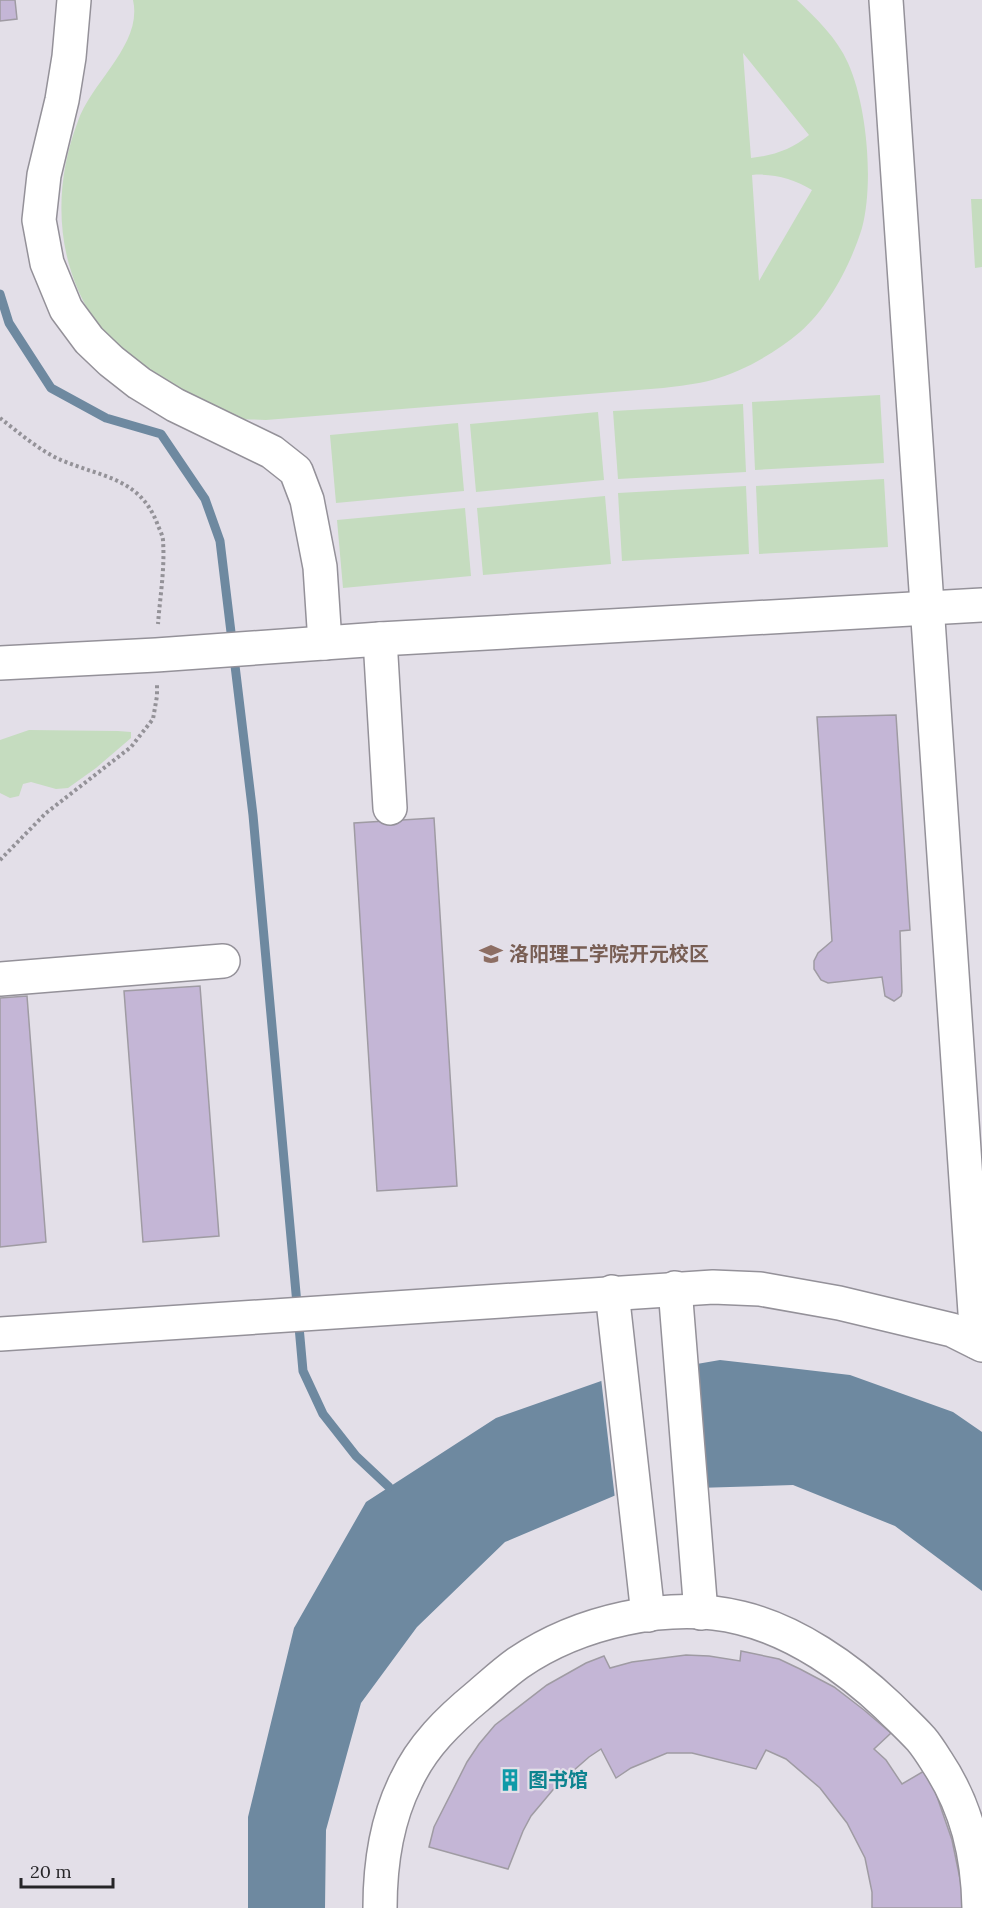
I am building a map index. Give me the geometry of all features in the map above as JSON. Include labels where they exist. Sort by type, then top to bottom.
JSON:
[{"type":"lane","points":[[74,0],[64,89],[44,175],[39,220],[47,262],[66,309],[89,340],[111,361],[139,383],[272,453],[296,471],[307,500],[320,567],[312,644]]},
{"type":"lane","points":[[0,1334],[713,1287],[760,1289],[839,1303],[952,1330],[979,1343],[886,0]]},
{"type":"lane","points":[[0,663],[982,605]]},
{"type":"lane","points":[[380,639],[390,808]]},
{"type":"lane","points":[[0,979],[223,961]]},
{"type":"lane","points":[[675,1288],[701,1613]]},
{"type":"lane","points":[[612,1292],[648,1616]]},
{"type":"lane","points":[[380,1908],[387,1839],[396,1803],[406,1779],[426,1748],[452,1717],[517,1664],[545,1647],[595,1626],[674,1612],[739,1617],[786,1633],[865,1685],[922,1740],[959,1800],[970,1831],[976,1865],[979,1908]]},
{"type":"path","points":[[0,418],[58,459],[108,476],[127,486],[139,495],[154,515],[163,538],[166,654],[153,719],[143,734],[131,747],[46,813],[0,860]]},
{"type":"green space","points":[[133,0],[797,0],[819,21],[838,45],[855,80],[867,144],[868,189],[862,228],[852,256],[837,284],[810,322],[770,354],[736,372],[712,380],[663,388],[266,420],[239,419],[218,415],[207,411],[114,347],[84,302],[73,277],[66,252],[62,226],[62,200],[64,173],[70,147],[85,106],[124,47],[131,32],[134,16]],"holes":[[[743,53],[809,135],[789,148],[767,156],[751,158]],[[752,175],[783,178],[812,190],[759,281]]]},
{"type":"green space","points":[[971,199],[982,199],[982,267],[975,268]]},
{"type":"green space","points":[[880,395],[884,463],[755,470],[752,402]]},
{"type":"green space","points":[[743,404],[746,472],[618,479],[613,411]]},
{"type":"green space","points":[[598,412],[604,480],[476,492],[470,424]]},
{"type":"green space","points":[[458,423],[464,491],[336,503],[330,435]]},
{"type":"green space","points":[[884,479],[888,547],[759,554],[756,486]]},
{"type":"green space","points":[[746,486],[749,554],[622,561],[618,493]]},
{"type":"green space","points":[[605,496],[611,564],[483,575],[477,508]]},
{"type":"green space","points":[[465,508],[471,576],[343,588],[337,520]]},
{"type":"green space","points":[[29,730],[131,732],[131,738],[68,788],[56,789],[31,782],[23,784],[19,796],[10,798],[0,793],[0,740]]},
{"type":"water","points":[[720,1360],[850,1375],[953,1412],[982,1432],[982,1591],[895,1526],[793,1485],[628,1490],[505,1542],[417,1627],[361,1703],[326,1830],[325,1908],[248,1908],[248,1817],[294,1628],[366,1502],[496,1418],[604,1380]]},
{"type":"pier","points":[[693,1362],[702,1491],[629,1493],[615,1499],[601,1378]]},
{"type":"building","points":[[0,0],[15,0],[17,19],[0,21]]},
{"type":"building","points":[[896,715],[910,930],[900,931],[902,992],[901,996],[894,1001],[885,996],[882,977],[828,983],[821,980],[814,969],[814,961],[818,953],[832,941],[817,717]]},
{"type":"building","points":[[434,818],[457,1186],[377,1191],[354,823]]},
{"type":"building","points":[[200,986],[219,1236],[143,1242],[124,991]]},
{"type":"building","points":[[27,996],[46,1242],[0,1247],[0,998]]},
{"type":"building","name":"图书馆","points":[[741,1651],[779,1659],[834,1687],[891,1733],[874,1749],[886,1760],[902,1784],[924,1771],[932,1782],[952,1840],[966,1908],[872,1908],[872,1892],[865,1858],[847,1823],[820,1788],[786,1759],[766,1750],[756,1769],[692,1753],[667,1753],[631,1768],[616,1778],[601,1749],[557,1785],[531,1816],[508,1869],[429,1847],[434,1827],[467,1762],[479,1744],[495,1725],[547,1685],[586,1663],[604,1656],[610,1668],[632,1662],[686,1655],[740,1661]]},
{"type":"waterway","points":[[0,294],[9,323],[51,388],[106,418],[161,434],[205,499],[220,541],[253,815],[303,1371],[323,1414],[356,1456],[389,1487]]},
{"type":"place","name":"洛阳理工学院开元校区","points":[[491,954]]},
{"type":"place","name":"图书馆","points":[[510,1780]]}]
